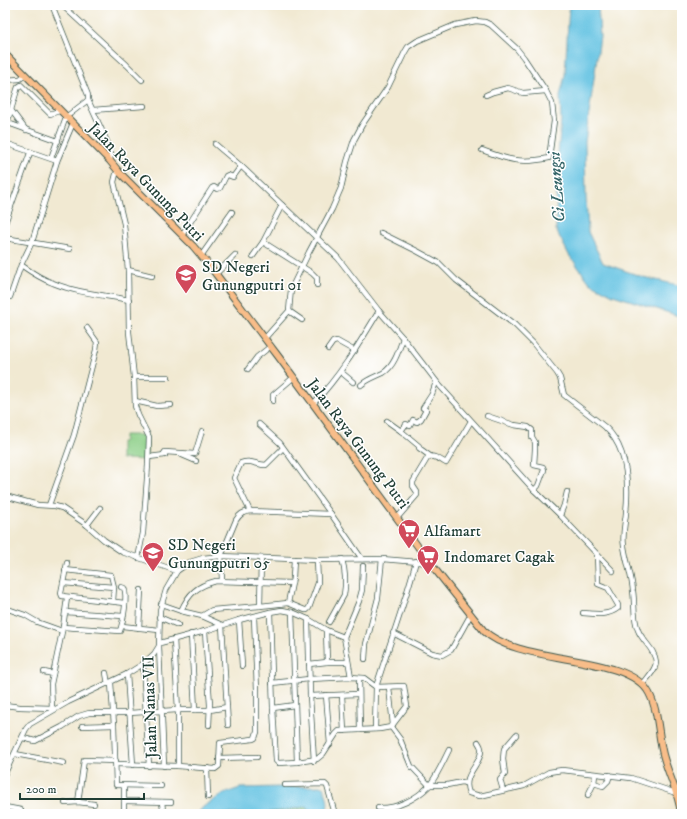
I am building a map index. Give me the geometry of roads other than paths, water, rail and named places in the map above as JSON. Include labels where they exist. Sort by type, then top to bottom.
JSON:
[{"type":"main road","name":"Jalan Raya Gunung Putri","points":[[6,57],[59,111],[73,123],[201,256],[271,346],[430,563],[489,636],[502,643],[532,652],[616,670],[633,678],[642,685],[648,692],[656,713],[662,751],[676,791],[681,812]]},
{"type":"street","points":[[52,5],[88,96],[88,100],[109,146],[111,152],[110,161]]},
{"type":"street","points":[[62,5],[127,64],[142,80]]},
{"type":"street","points":[[265,338],[289,311],[291,290],[341,188],[354,140],[362,124],[388,87],[405,52],[412,44],[455,25],[469,21],[485,22],[495,29],[519,52],[546,91],[552,103],[554,121],[549,158],[534,161],[506,160],[482,150]]},
{"type":"street","points":[[5,80],[28,78]]},
{"type":"street","points":[[23,87],[28,78]]},
{"type":"street","points":[[5,130],[18,87],[23,87]]},
{"type":"street","points":[[23,87],[50,114],[59,111]]},
{"type":"street","points":[[486,96],[493,92],[508,88],[523,93],[546,91]]},
{"type":"street","points":[[51,158],[66,117],[88,100]]},
{"type":"street","points":[[93,110],[144,106]]},
{"type":"street","points":[[12,110],[26,130]]},
{"type":"street","points":[[10,297],[21,265],[32,242],[57,161],[73,123]]},
{"type":"street","points":[[8,124],[58,141]]},
{"type":"street","points":[[5,143],[30,153],[57,161]]},
{"type":"street","points":[[216,144],[338,258],[379,311],[403,338],[436,382],[534,490],[613,571]]},
{"type":"street","points":[[5,223],[30,153]]},
{"type":"street","points":[[182,235],[212,188],[220,188],[226,176],[228,175],[232,177],[240,166]]},
{"type":"street","points":[[119,172],[116,174],[114,182],[124,224],[128,270],[129,332],[135,401],[138,415],[149,437],[149,457],[143,532],[138,558]]},
{"type":"street","points":[[253,256],[263,242],[282,205]]},
{"type":"street","points":[[201,256],[232,212]]},
{"type":"street","points":[[381,234],[432,258],[456,280],[515,325],[533,343],[557,373],[560,378],[564,395],[610,431],[618,443],[623,457],[627,483],[624,545],[632,584],[637,629],[656,659],[655,667],[642,685]]},
{"type":"street","points":[[5,238],[70,249]]},
{"type":"street","points":[[263,242],[302,266],[316,277],[317,286]]},
{"type":"street","points":[[216,274],[235,256]]},
{"type":"street","points":[[21,265],[41,278],[54,284],[129,300]]},
{"type":"street","points":[[128,270],[152,276]]},
{"type":"street","points":[[289,311],[302,320]]},
{"type":"street","points":[[313,404],[327,389],[355,351],[379,311]]},
{"type":"street","points":[[49,505],[74,435],[96,350],[97,342],[88,328]]},
{"type":"street","points":[[361,385],[367,380],[383,373],[388,369],[403,338]]},
{"type":"street","points":[[328,348],[333,342],[337,341],[355,351]]},
{"type":"street","points":[[248,369],[257,357],[271,346]]},
{"type":"street","points":[[340,372],[353,382]]},
{"type":"street","points":[[134,377],[168,377]]},
{"type":"street","points":[[273,401],[273,395],[294,377]]},
{"type":"street","points":[[401,431],[406,424],[410,426],[412,420],[417,422],[421,419],[426,410],[423,408],[424,405],[436,382]]},
{"type":"street","points":[[135,401],[157,406],[171,405]]},
{"type":"street","points":[[487,416],[514,425],[528,427],[532,430],[532,437],[535,442],[534,465],[543,467],[544,470],[538,486],[534,490]]},
{"type":"street","points":[[387,421],[430,456],[446,463],[471,421]]},
{"type":"street","points":[[259,424],[277,439],[332,514],[362,559]]},
{"type":"street","points":[[163,455],[165,452],[195,454],[202,431]]},
{"type":"street","points":[[250,511],[235,482],[235,475],[241,463],[246,461],[260,465],[266,464],[283,448]]},
{"type":"street","points":[[149,457],[174,454],[196,461]]},
{"type":"street","points":[[398,518],[417,495],[413,482],[430,456]]},
{"type":"street","points":[[560,515],[567,492]]},
{"type":"street","points":[[5,496],[62,508],[87,525],[113,547],[122,552],[177,571],[197,560],[221,556],[317,560],[382,559],[430,563]]},
{"type":"street","points":[[87,525],[100,508]]},
{"type":"street","points":[[222,581],[221,556],[240,515],[244,512],[332,514]]},
{"type":"street","points":[[583,613],[604,614],[618,608],[618,605],[608,588],[598,584],[597,554]]},
{"type":"street","points":[[260,606],[261,558]]},
{"type":"street","points":[[288,602],[292,583],[294,559]]},
{"type":"street","points":[[329,622],[344,595],[344,566],[342,559]]},
{"type":"street","points":[[365,659],[366,644],[378,598],[382,559]]},
{"type":"street","points":[[202,616],[212,610],[288,602],[307,610],[318,583],[317,560]]},
{"type":"street","points":[[375,730],[376,687],[408,594],[416,561]]},
{"type":"street","points":[[68,563],[65,570],[61,595],[63,597],[125,603]]},
{"type":"street","points":[[351,677],[344,637],[360,601],[363,566]]},
{"type":"street","points":[[65,570],[112,575],[114,588],[113,601]]},
{"type":"street","name":"Jalan Nanas VII","points":[[164,766],[159,618],[161,604],[170,581],[177,571]]},
{"type":"street","points":[[181,611],[186,600],[196,589],[205,584],[216,581],[292,583]]},
{"type":"street","points":[[63,583],[114,588]]},
{"type":"street","points":[[5,608],[63,629],[120,632],[126,590],[121,587]]},
{"type":"street","points":[[139,628],[141,590]]},
{"type":"street","points":[[54,708],[51,684],[63,629],[67,598]]},
{"type":"street","points":[[161,604],[202,616],[222,625]]},
{"type":"street","points":[[5,773],[26,729],[30,724],[54,708],[109,684],[127,674],[143,664],[154,654],[159,645],[174,639],[239,620],[282,610],[292,612],[308,619],[326,630],[344,637]]},
{"type":"street","points":[[65,612],[123,616]]},
{"type":"street","points":[[270,612],[272,683],[276,762],[314,761],[323,754],[339,731],[375,730],[392,726],[406,706],[406,688],[404,686],[376,687],[367,679],[351,677],[272,683]]},
{"type":"street","points":[[292,612],[297,762]]},
{"type":"street","points":[[393,634],[432,652],[442,654],[447,653],[452,648],[471,614]]},
{"type":"street","points":[[78,802],[85,760],[133,765],[215,769],[219,766],[219,744],[221,742],[255,738],[257,732],[257,690],[254,617]]},
{"type":"street","points":[[159,618],[178,625]]},
{"type":"street","points":[[308,619],[310,664],[309,679],[314,761]]},
{"type":"street","points":[[239,620],[242,666]]},
{"type":"street","points":[[222,625],[228,725]]},
{"type":"street","points":[[122,626],[159,630]]},
{"type":"street","points":[[326,630],[327,662]]},
{"type":"street","points":[[205,631],[210,710],[209,725]]},
{"type":"street","points":[[191,634],[195,710]]},
{"type":"street","points":[[174,639],[178,710],[178,766]]},
{"type":"street","points":[[310,664],[348,662]]},
{"type":"street","points":[[143,664],[149,766]]},
{"type":"street","points":[[44,672],[53,674]]},
{"type":"street","points":[[106,673],[113,713],[116,785],[162,786]]},
{"type":"street","points":[[127,674],[133,765]]},
{"type":"street","points":[[359,678],[358,694],[360,730]]},
{"type":"street","points":[[388,687],[392,726],[400,739],[411,766],[429,785],[447,785],[462,782],[467,784]]},
{"type":"street","points":[[310,696],[358,694]]},
{"type":"street","points":[[342,695],[344,731]]},
{"type":"street","points":[[326,696],[330,745]]},
{"type":"street","points":[[5,705],[20,708],[54,708]]},
{"type":"street","points":[[273,708],[295,706]]},
{"type":"street","points":[[23,738],[35,741],[79,716],[89,713],[210,710],[228,707]]},
{"type":"street","points":[[82,726],[114,725]]},
{"type":"street","points":[[502,790],[500,780],[505,774],[503,759],[504,749],[516,735]]},
{"type":"street","points":[[478,742],[481,748],[481,754],[468,777],[467,784],[469,794],[473,796],[480,796],[524,786],[549,772],[567,770],[595,775],[610,775],[631,778],[676,791],[682,788]]},
{"type":"street","points":[[378,808],[390,808],[402,804],[416,796],[429,785],[439,770],[449,750]]},
{"type":"street","points":[[15,754],[64,763]]},
{"type":"street","points":[[219,758],[256,757]]},
{"type":"street","points":[[207,768],[208,796]]},
{"type":"street","points":[[588,795],[594,783],[595,775]]},
{"type":"street","points":[[594,783],[602,786],[608,781],[610,775]]},
{"type":"street","points":[[286,785],[325,784],[336,814]]},
{"type":"street","points":[[124,786],[124,814]]},
{"type":"street","points":[[124,801],[171,802]]},
{"type":"street","points":[[65,803],[78,802],[94,804]]},
{"type":"street","points":[[162,802],[165,814]]},
{"type":"street","points":[[5,807],[21,810]]},
{"type":"water","points":[[569,5],[598,5],[600,37],[585,142],[588,232],[603,263],[643,277],[682,286],[682,317],[613,295],[590,283],[569,255],[556,230],[557,165],[561,120],[560,96],[565,75]]},
{"type":"water","points":[[320,786],[324,788],[328,806],[324,812],[320,814],[311,814],[307,806],[280,811],[239,814],[197,814],[203,807],[223,794],[240,788]]},
{"type":"place","name":"SD Negeri Gunungputri 01","points":[[186,294]]},
{"type":"place","name":"Alfamart","points":[[409,550]]},
{"type":"place","name":"SD Negeri Gunungputri 05","points":[[153,572]]},
{"type":"place","name":"Indomaret Cagak","points":[[428,576]]},
{"type":"water label","name":"Ci Leungsi","points":[[556,187]]}]
